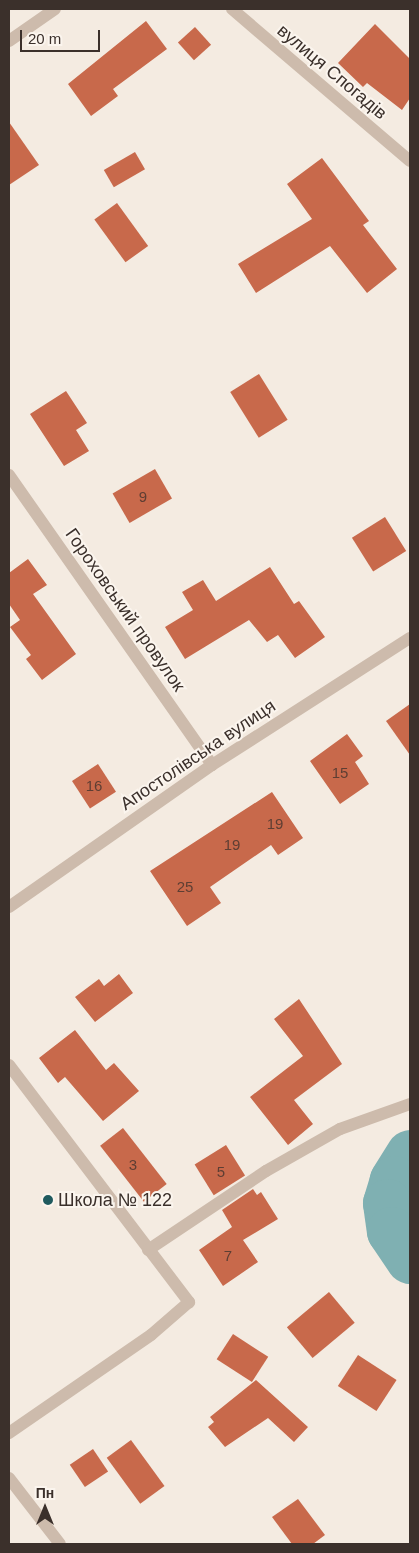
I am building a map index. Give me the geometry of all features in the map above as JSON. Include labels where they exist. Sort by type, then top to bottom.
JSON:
[{"type":"street","points":[[9,41],[55,9]]},
{"type":"street","name":"вулиця Спогадів","points":[[232,9],[410,161]]},
{"type":"street","name":"Гороховський провулок","points":[[9,474],[212,765]]},
{"type":"street","name":"Апостолівська вулиця","points":[[9,906],[212,765],[410,638]]},
{"type":"street","points":[[9,1065],[189,1302],[151,1335],[9,1433]]},
{"type":"street","points":[[148,1250],[266,1171],[340,1129],[410,1104]]},
{"type":"street","points":[[9,1478],[60,1544]]},
{"type":"building","points":[[146,21],[167,49],[113,89],[118,96],[91,116],[68,84]]},
{"type":"building","points":[[375,24],[410,59],[410,98],[402,110],[367,83],[363,87],[338,63]]},
{"type":"building","points":[[195,27],[211,45],[194,60],[178,42]]},
{"type":"building","points":[[9,122],[39,165],[9,185]]},
{"type":"building","points":[[135,152],[145,169],[114,187],[104,170]]},
{"type":"building","points":[[322,158],[369,221],[363,225],[397,269],[367,293],[330,246],[256,293],[238,264],[312,219],[287,184]]},
{"type":"building","points":[[117,203],[148,246],[126,262],[94,219]]},
{"type":"building","points":[[259,374],[288,420],[259,438],[230,392]]},
{"type":"building","points":[[66,391],[87,423],[76,430],[89,451],[64,466],[30,414]]},
{"type":"building","points":[[155,469],[172,498],[130,523],[113,493]]},
{"type":"building","points":[[385,517],[406,551],[373,572],[352,538]]},
{"type":"building","points":[[28,559],[47,585],[33,594],[76,654],[42,680],[26,659],[31,655],[10,627],[20,620],[9,604],[9,573]]},
{"type":"building","points":[[270,567],[294,604],[299,601],[325,637],[295,658],[278,635],[267,642],[249,620],[185,659],[165,627],[193,610],[182,592],[203,580],[216,601]]},
{"type":"building","points":[[410,704],[410,755],[386,721]]},
{"type":"building","points":[[347,734],[363,756],[355,762],[369,784],[340,804],[310,761]]},
{"type":"building","points":[[98,764],[116,792],[90,809],[72,781]]},
{"type":"building","points":[[272,792],[303,838],[278,855],[271,845],[210,887],[221,903],[187,926],[150,871]]},
{"type":"building","points":[[119,974],[133,993],[95,1022],[75,997],[99,979],[104,986]]},
{"type":"building","points":[[299,999],[342,1064],[294,1100],[313,1124],[288,1145],[250,1097],[303,1056],[274,1019]]},
{"type":"building","points":[[75,1030],[106,1070],[114,1063],[139,1091],[103,1121],[65,1077],[58,1083],[39,1058]]},
{"type":"building","points":[[123,1128],[167,1184],[144,1202],[100,1146]]},
{"type":"building","points":[[226,1145],[245,1176],[214,1195],[195,1165]]},
{"type":"building","points":[[253,1189],[257,1195],[261,1192],[278,1219],[243,1240],[258,1262],[223,1286],[199,1250],[232,1227],[222,1210]]},
{"type":"building","points":[[329,1292],[355,1323],[313,1358],[287,1327]]},
{"type":"building","points":[[233,1334],[268,1357],[252,1382],[217,1359]]},
{"type":"building","points":[[358,1355],[397,1380],[376,1411],[338,1386]]},
{"type":"building","points":[[256,1380],[308,1427],[294,1442],[268,1418],[225,1447],[208,1427],[214,1422],[210,1417]]},
{"type":"building","points":[[131,1440],[165,1486],[140,1504],[107,1458]]},
{"type":"building","points":[[93,1449],[108,1471],[85,1487],[70,1465]]},
{"type":"building","points":[[298,1499],[325,1535],[313,1544],[292,1544],[272,1517]]},
{"type":"waterway","points":[[410,1154],[394,1180],[387,1203],[391,1231],[410,1259]]},
{"type":"place","name":"Школа № 122","points":[[48,1200]]}]
